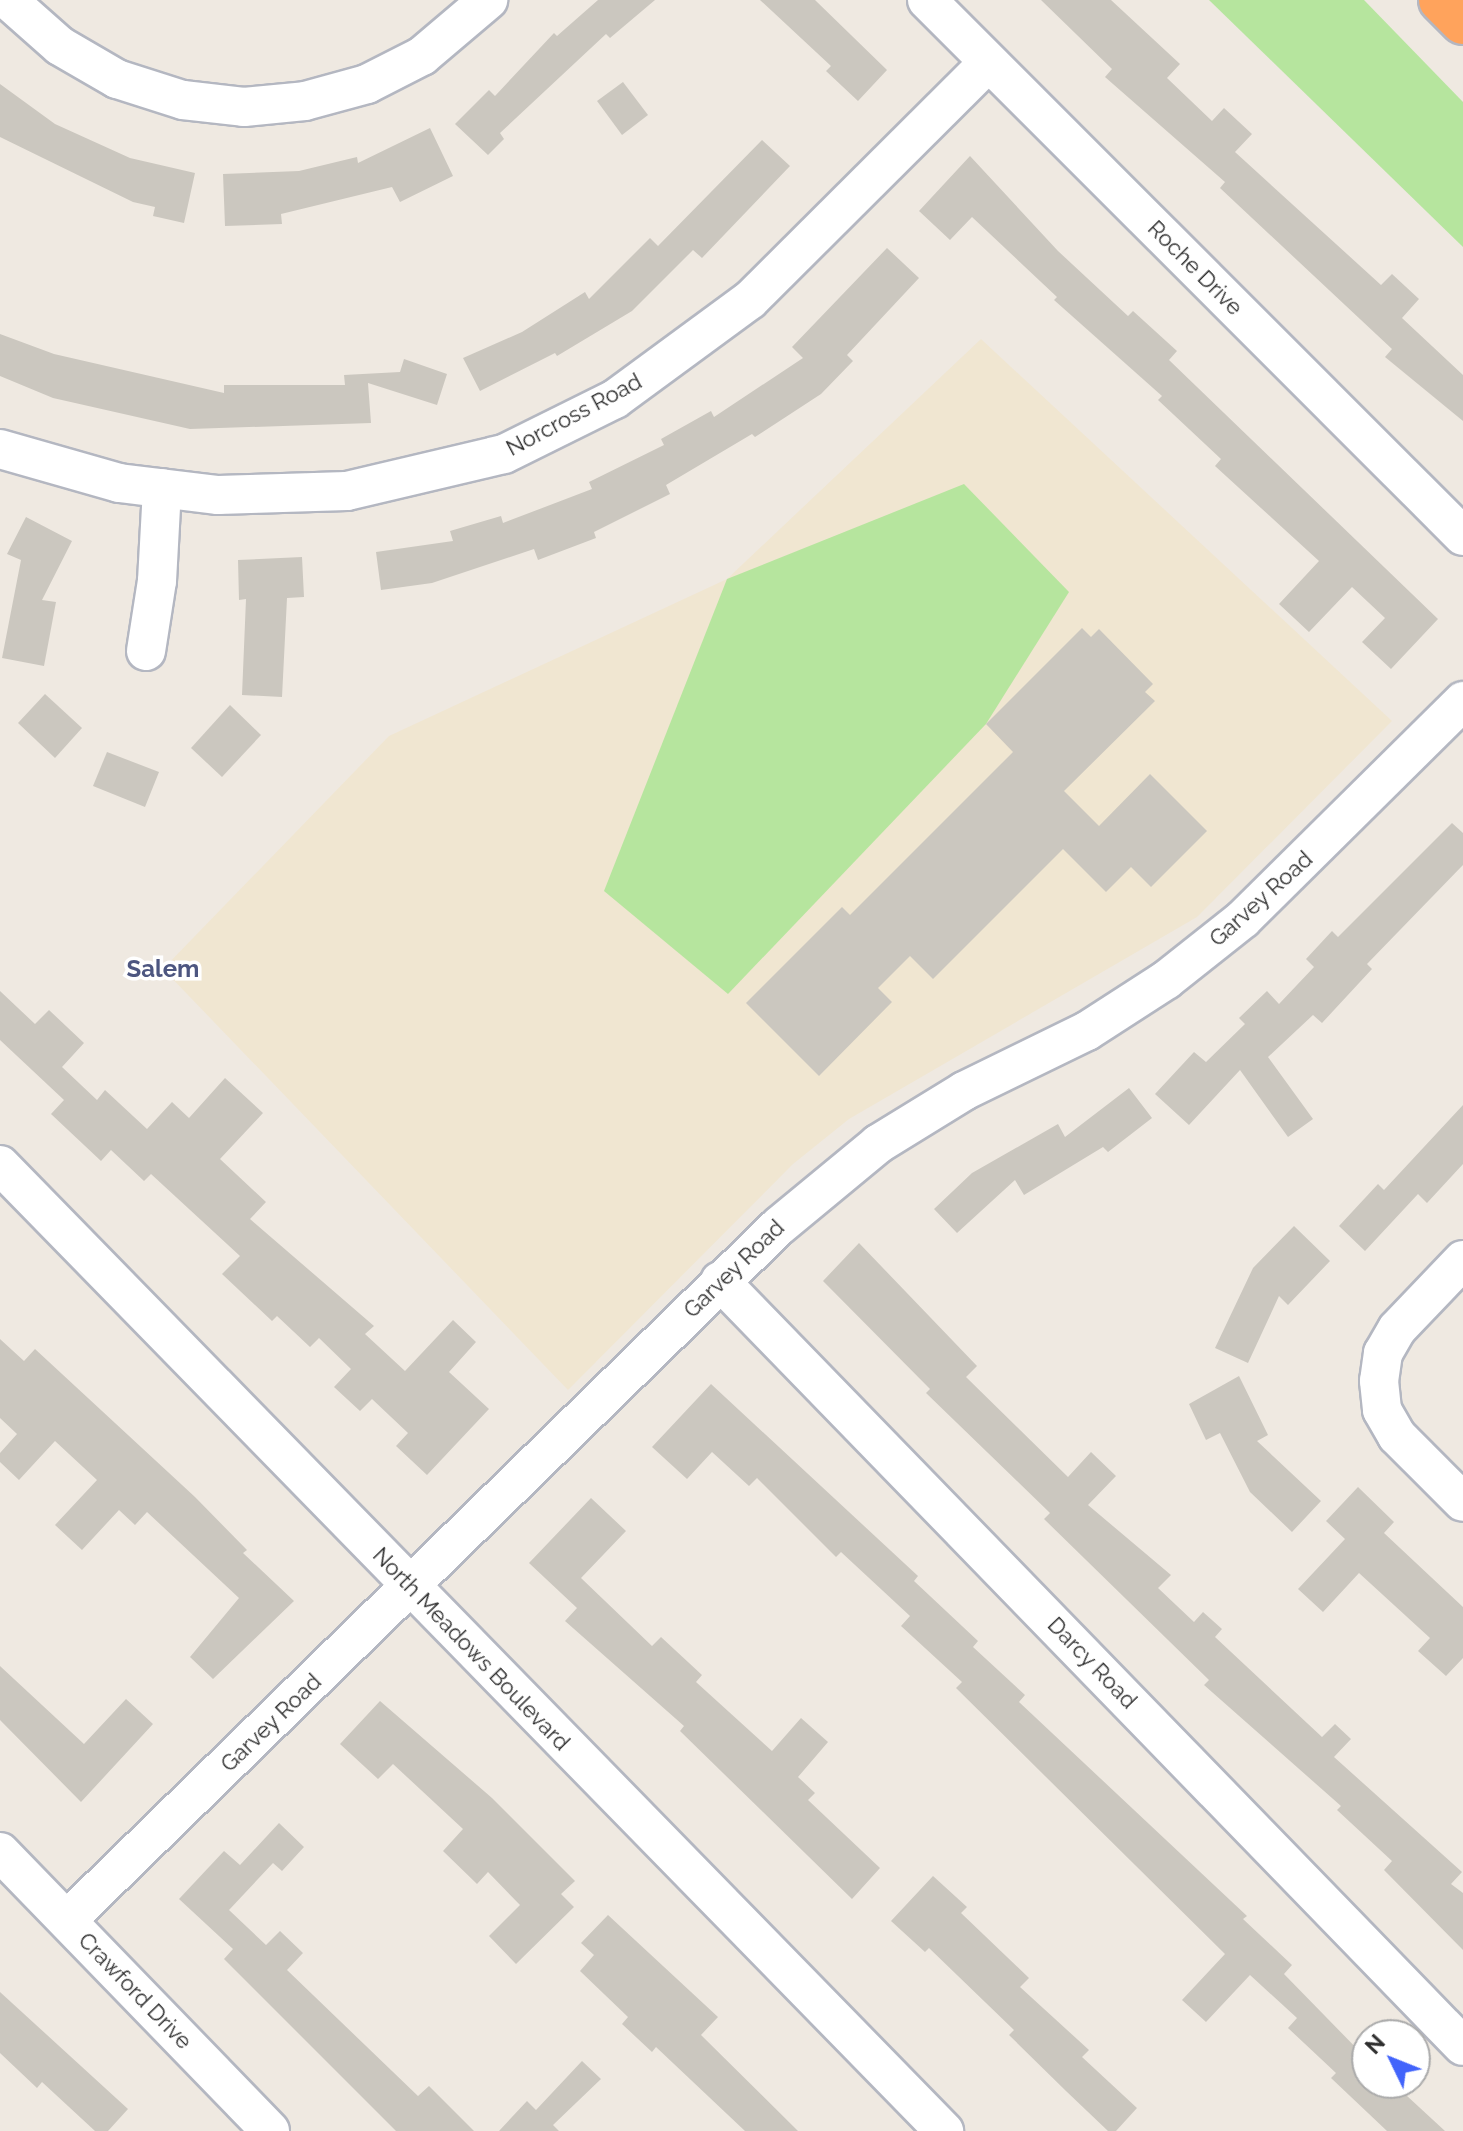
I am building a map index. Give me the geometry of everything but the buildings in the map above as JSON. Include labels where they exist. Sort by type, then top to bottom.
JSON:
[{"type":"highway","points":[[1441,0],[1463,22]]},
{"type":"street","points":[[8,0],[60,46],[117,79],[183,100],[244,107],[305,101],[367,84],[422,56],[488,0]]},
{"type":"street","name":"Roche Drive","points":[[927,0],[1463,536]]},
{"type":"street","name":"Norcross Road","points":[[0,449],[77,473],[218,495],[347,491],[504,454],[615,399],[750,300],[988,63]]},
{"type":"street","points":[[146,651],[157,581],[162,488]]},
{"type":"street","name":"Garvey Road","points":[[67,1920],[720,1281],[878,1144],[964,1091],[1087,1031],[1166,980],[1243,919],[1463,701]]},
{"type":"street","name":"North Meadows Boulevard","points":[[0,1165],[944,2131]]},
{"type":"street","points":[[1463,1260],[1397,1329],[1383,1353],[1379,1381],[1382,1410],[1397,1436],[1463,1502]]},
{"type":"street","name":"Darcy Road","points":[[720,1281],[1463,2046]]},
{"type":"street","name":"Crawford Drive","points":[[0,1852],[270,2131]]},
{"type":"shaded area","points":[[981,339],[1392,721],[1197,917],[849,1119],[793,1164],[568,1390],[163,969],[389,736],[727,579]]},
{"type":"green space","points":[[1209,0],[1364,0],[1463,102],[1463,247]]},
{"type":"green space","points":[[964,484],[1069,592],[986,724],[728,994],[604,891],[727,579]]},
{"type":"district","name":"Salem","points":[[163,969]]}]
